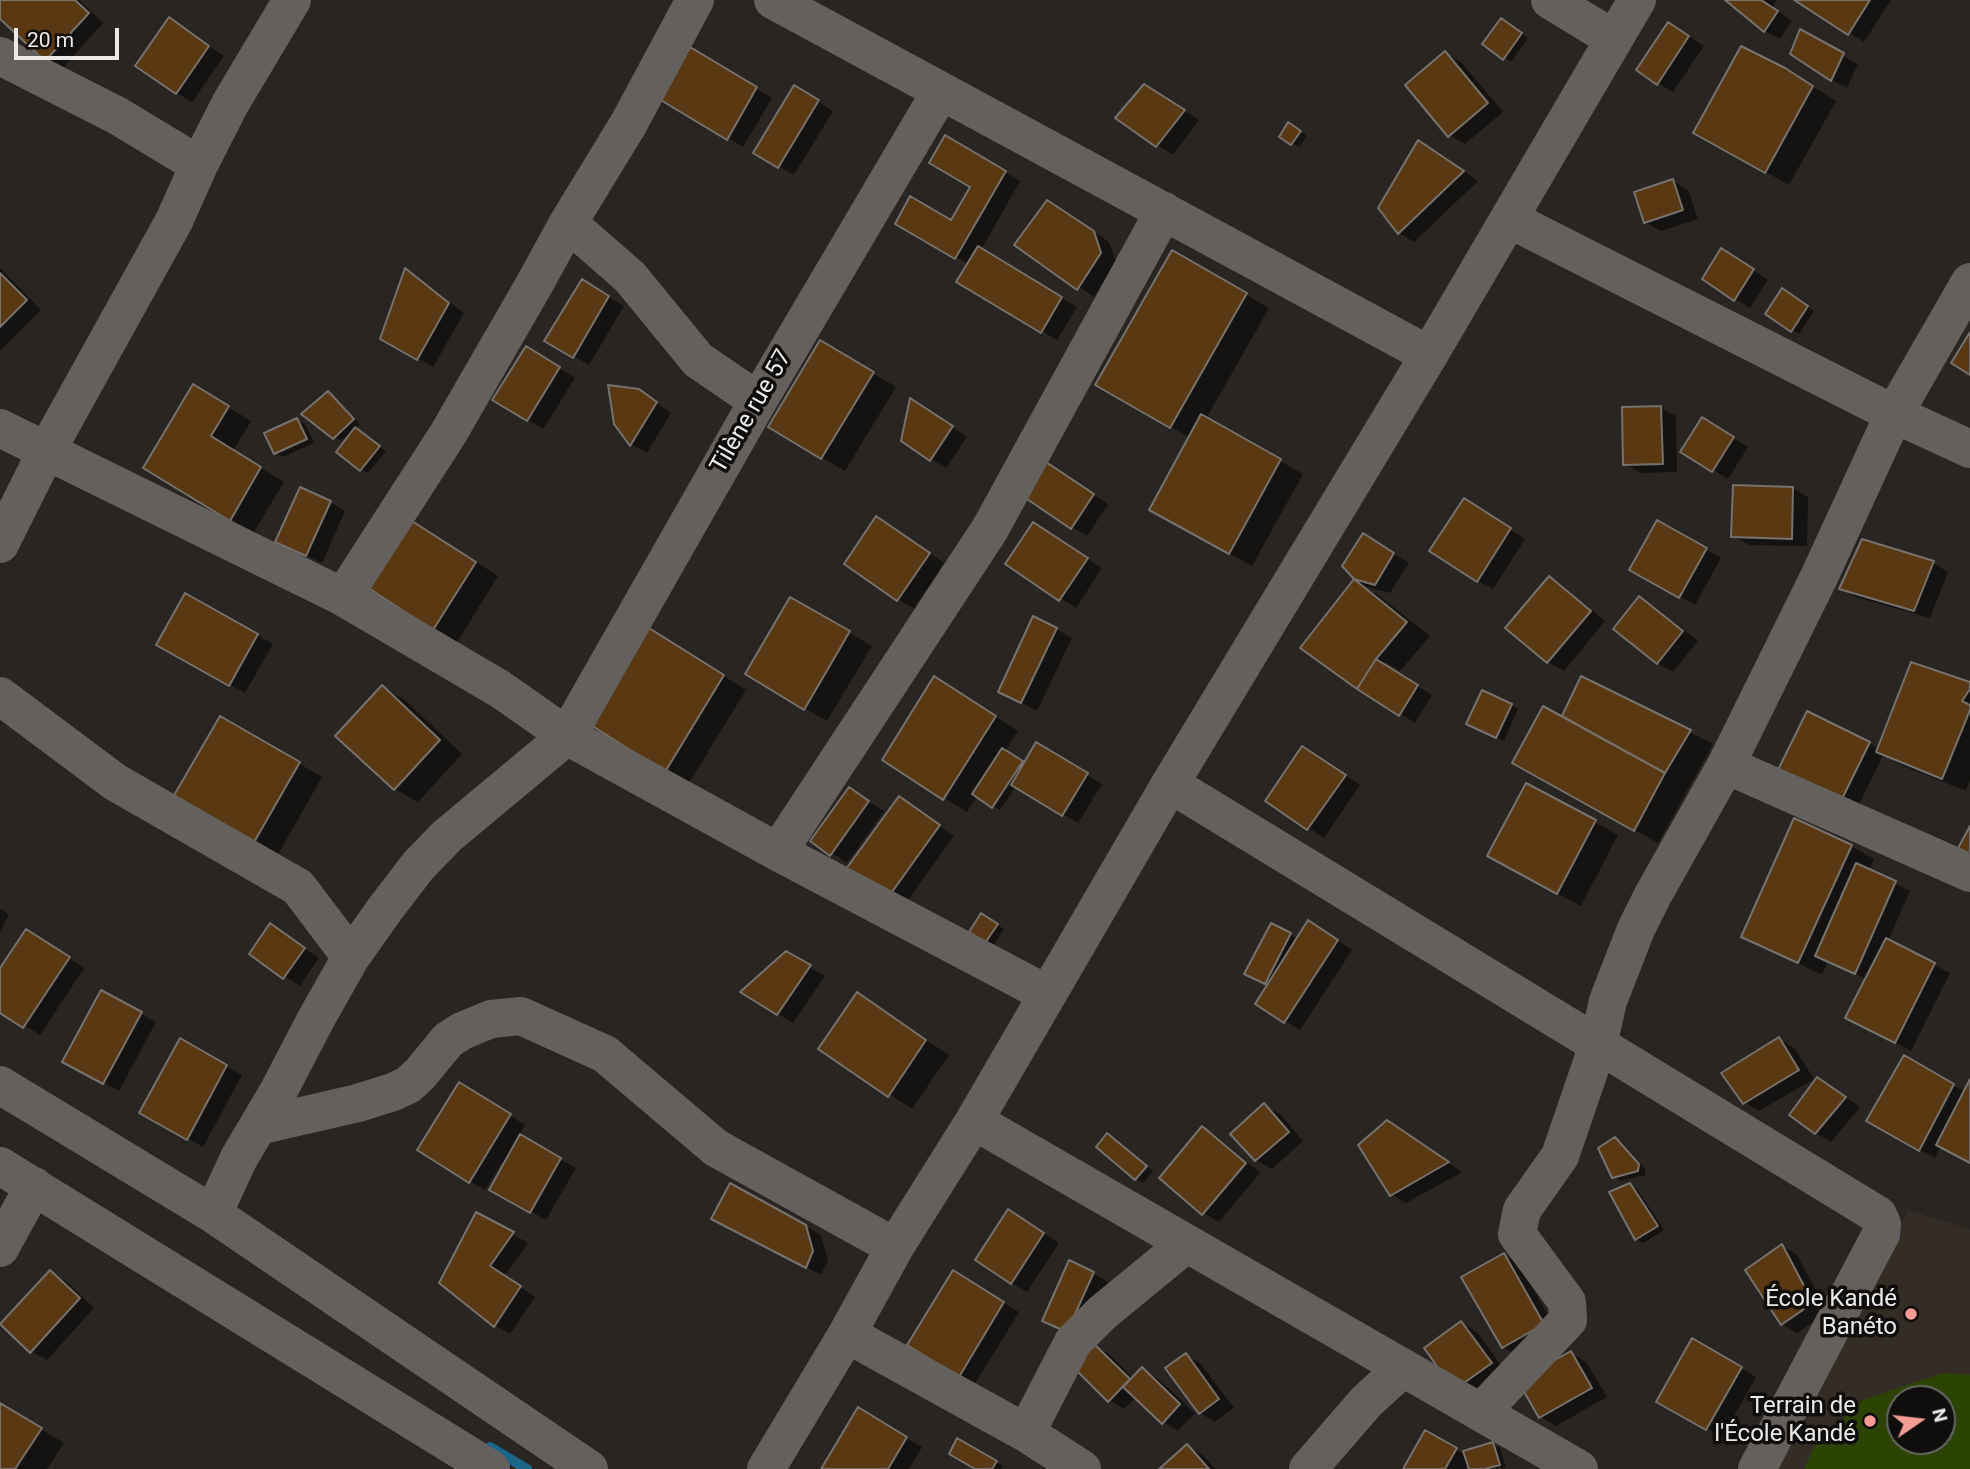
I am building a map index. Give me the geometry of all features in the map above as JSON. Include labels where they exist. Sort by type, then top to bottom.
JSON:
[{"type":"street","points":[[0,544],[46,452],[157,253],[199,165],[256,59],[292,0]]},
{"type":"street","points":[[343,597],[448,434],[629,122],[695,0]]},
{"type":"street","points":[[774,0],[1429,355]]},
{"type":"street","points":[[1550,0],[1614,38]]},
{"type":"street","points":[[766,1469],[847,1334],[895,1247],[974,1121],[1170,784],[1429,355],[1637,0]]},
{"type":"street","points":[[0,56],[118,116],[199,165]]},
{"type":"street","name":"Tilène rue 57","points":[[567,736],[758,401],[942,91]]},
{"type":"street","points":[[778,852],[990,529],[1164,211]]},
{"type":"street","points":[[1509,219],[1894,414],[1970,449]]},
{"type":"street","points":[[568,223],[630,277],[698,360],[758,401]]},
{"type":"street","points":[[1481,1412],[1568,1320],[1567,1302],[1517,1234],[1522,1210],[1560,1156],[1598,1045],[1608,1001],[1636,929],[1726,765],[1819,577],[1894,414],[1970,282]]},
{"type":"street","points":[[0,428],[343,597],[500,689],[567,736],[778,852],[1047,994]]},
{"type":"street","points":[[0,696],[115,782],[298,887],[351,957]]},
{"type":"street","points":[[213,1214],[239,1158],[351,957],[418,866],[447,836],[567,736]]},
{"type":"street","points":[[1726,765],[1970,873]]},
{"type":"street","points":[[1170,784],[1875,1212],[1881,1219],[1881,1234],[1758,1469]]},
{"type":"street","points":[[258,1125],[358,1104],[393,1092],[408,1085],[448,1040],[462,1031],[491,1019],[521,1016],[604,1054],[716,1148],[895,1247]]},
{"type":"street","points":[[0,1085],[213,1214],[589,1469]]},
{"type":"street","points":[[974,1121],[1579,1469]]},
{"type":"street","points":[[0,1166],[491,1469]]},
{"type":"street","points":[[0,1248],[34,1186]]},
{"type":"street","points":[[1026,1433],[1073,1342],[1102,1312],[1186,1244]]},
{"type":"street","points":[[847,1334],[1026,1433],[1082,1469]]},
{"type":"street","points":[[1308,1469],[1366,1402],[1403,1367]]},
{"type":"shaded area","name":"École Kandé Banéto","points":[[1908,1210],[1970,1229],[1970,1469],[1770,1469]]},
{"type":"green space","name":"Terrain de l'École Kandé","points":[[1943,1373],[1970,1375],[1970,1469],[1804,1469],[1816,1444],[1863,1400],[1886,1392],[1886,1455],[1956,1455],[1956,1385],[1907,1385]]},
{"type":"building","points":[[0,0],[75,0],[89,13],[45,61],[0,19]]},
{"type":"building","points":[[1725,0],[1761,0],[1778,11],[1764,32]]},
{"type":"building","points":[[1794,0],[1870,0],[1848,35]]},
{"type":"building","points":[[169,17],[209,46],[176,94],[135,66]]},
{"type":"building","points":[[1501,18],[1522,33],[1503,60],[1482,44]]},
{"type":"building","points":[[1668,22],[1689,36],[1657,85],[1636,70]]},
{"type":"building","points":[[1800,29],[1844,53],[1831,81],[1790,54]]},
{"type":"building","points":[[1741,46],[1785,68],[1813,86],[1765,173],[1693,133]]},
{"type":"building","points":[[690,47],[757,87],[727,140],[659,99]]},
{"type":"building","points":[[1445,51],[1488,103],[1448,137],[1405,85]]},
{"type":"building","points":[[1144,84],[1185,110],[1156,147],[1115,118]]},
{"type":"building","points":[[794,85],[819,100],[778,168],[753,153]]},
{"type":"building","points":[[1288,122],[1301,131],[1291,145],[1279,137]]},
{"type":"building","points":[[945,135],[1006,171],[955,259],[895,224],[910,196],[951,220],[970,187],[929,163]]},
{"type":"building","points":[[1418,140],[1464,171],[1398,234],[1378,208]]},
{"type":"building","points":[[1673,179],[1683,210],[1644,223],[1634,192]]},
{"type":"building","points":[[1047,200],[1094,231],[1101,253],[1077,290],[1014,245]]},
{"type":"building","points":[[978,246],[1062,297],[1041,333],[956,282]]},
{"type":"building","points":[[1721,248],[1754,269],[1734,301],[1702,279]]},
{"type":"building","points":[[1172,250],[1247,293],[1170,428],[1095,385]]},
{"type":"building","points":[[405,268],[449,303],[417,360],[380,339]]},
{"type":"building","points":[[0,273],[27,300],[0,327]]},
{"type":"building","points":[[582,279],[609,296],[573,358],[544,341]]},
{"type":"building","points":[[1782,288],[1808,306],[1791,332],[1765,314]]},
{"type":"building","points":[[1970,332],[1970,375],[1951,363]]},
{"type":"building","points":[[820,340],[874,372],[821,459],[768,427]]},
{"type":"building","points":[[526,346],[560,367],[527,421],[492,400]]},
{"type":"building","points":[[193,384],[229,406],[211,436],[261,467],[230,521],[143,468]]},
{"type":"building","points":[[608,385],[639,389],[657,402],[630,446],[614,424]]},
{"type":"building","points":[[328,391],[354,419],[333,439],[301,414]]},
{"type":"building","points":[[910,398],[953,426],[930,461],[901,441]]},
{"type":"building","points":[[1661,406],[1663,464],[1623,465],[1622,407]]},
{"type":"building","points":[[1201,414],[1281,459],[1229,554],[1149,510]]},
{"type":"building","points":[[1702,417],[1734,437],[1712,472],[1680,452]]},
{"type":"building","points":[[297,418],[307,439],[274,454],[264,433]]},
{"type":"building","points":[[355,427],[380,446],[360,471],[336,452]]},
{"type":"building","points":[[1046,462],[1094,494],[1071,529],[1024,497]]},
{"type":"building","points":[[1733,485],[1793,487],[1792,539],[1731,537]]},
{"type":"building","points":[[300,487],[331,501],[306,556],[275,542]]},
{"type":"building","points":[[1464,498],[1511,528],[1477,582],[1429,551]]},
{"type":"building","points":[[404,516],[476,562],[433,630],[362,584]]},
{"type":"building","points":[[876,516],[930,553],[897,601],[844,564]]},
{"type":"building","points":[[1657,520],[1707,548],[1679,598],[1629,570]]},
{"type":"building","points":[[1033,522],[1088,558],[1059,601],[1005,564]]},
{"type":"building","points":[[1363,533],[1394,553],[1375,585],[1354,579],[1342,566]]},
{"type":"building","points":[[1862,539],[1934,561],[1914,611],[1839,589]]},
{"type":"building","points":[[1549,576],[1591,611],[1547,663],[1505,628]]},
{"type":"building","points":[[1354,579],[1407,622],[1376,659],[1357,689],[1300,648]]},
{"type":"building","points":[[185,593],[258,634],[229,686],[156,645]]},
{"type":"building","points":[[1639,596],[1683,631],[1657,664],[1613,629]]},
{"type":"building","points":[[790,597],[850,631],[804,710],[745,674]]},
{"type":"building","points":[[1033,616],[1057,628],[1021,703],[998,692]]},
{"type":"building","points":[[649,628],[724,675],[665,772],[589,724]]},
{"type":"building","points":[[1376,659],[1418,685],[1399,716],[1357,689]]},
{"type":"building","points":[[1911,662],[1970,682],[1970,689],[1962,701],[1970,705],[1970,710],[1942,779],[1876,752]]},
{"type":"building","points":[[934,676],[996,716],[943,800],[882,760]]},
{"type":"building","points":[[1581,676],[1691,730],[1665,773],[1562,716]]},
{"type":"building","points":[[382,685],[440,740],[394,790],[335,736]]},
{"type":"building","points":[[1482,690],[1512,704],[1496,738],[1466,724]]},
{"type":"building","points":[[1543,706],[1665,773],[1634,831],[1512,763]]},
{"type":"building","points":[[1807,711],[1870,742],[1840,803],[1777,772]]},
{"type":"building","points":[[220,716],[300,762],[249,851],[169,804]]},
{"type":"building","points":[[1036,742],[1088,773],[1062,816],[1011,785]]},
{"type":"building","points":[[1302,746],[1346,775],[1307,830],[1265,801]]},
{"type":"building","points":[[1002,748],[1023,761],[992,808],[972,794]]},
{"type":"building","points":[[1526,783],[1596,820],[1557,894],[1487,856]]},
{"type":"building","points":[[849,787],[869,801],[830,856],[810,841]]},
{"type":"building","points":[[899,796],[940,825],[887,899],[846,869]]},
{"type":"building","points":[[1794,818],[1852,845],[1798,963],[1741,937]]},
{"type":"building","points":[[1970,826],[1970,856],[1957,850]]},
{"type":"building","points":[[1856,863],[1896,881],[1855,974],[1815,956]]},
{"type":"building","points":[[981,913],[998,924],[985,943],[969,932]]},
{"type":"building","points":[[1308,920],[1338,940],[1284,1023],[1255,1004]]},
{"type":"building","points":[[270,923],[305,948],[283,979],[249,954]]},
{"type":"building","points":[[1271,923],[1291,933],[1265,984],[1244,974]]},
{"type":"building","points":[[26,929],[70,957],[23,1028],[0,1013],[0,968]]},
{"type":"building","points":[[1886,938],[1935,963],[1895,1043],[1845,1018]]},
{"type":"building","points":[[786,951],[811,965],[777,1015],[740,992]]},
{"type":"building","points":[[101,990],[142,1012],[103,1084],[62,1062]]},
{"type":"building","points":[[857,992],[926,1040],[888,1097],[818,1049]]},
{"type":"building","points":[[1779,1037],[1799,1070],[1743,1104],[1721,1073]]},
{"type":"building","points":[[180,1038],[227,1065],[187,1140],[139,1113]]},
{"type":"building","points":[[1904,1055],[1954,1084],[1919,1151],[1866,1121]]},
{"type":"building","points":[[1817,1077],[1846,1097],[1815,1134],[1789,1115]]},
{"type":"building","points":[[1970,1079],[1970,1163],[1936,1145]]},
{"type":"building","points":[[459,1082],[511,1114],[469,1183],[417,1150]]},
{"type":"building","points":[[1264,1103],[1289,1132],[1255,1161],[1230,1134]]},
{"type":"building","points":[[1387,1120],[1449,1162],[1390,1196],[1358,1145]]},
{"type":"building","points":[[1202,1126],[1246,1163],[1202,1215],[1159,1178]]},
{"type":"building","points":[[1107,1133],[1147,1166],[1135,1180],[1096,1147]]},
{"type":"building","points":[[520,1134],[561,1158],[530,1213],[489,1190]]},
{"type":"building","points":[[1615,1137],[1639,1164],[1638,1171],[1612,1178],[1598,1148]]},
{"type":"building","points":[[730,1183],[806,1225],[813,1251],[806,1268],[711,1219]]},
{"type":"building","points":[[1630,1183],[1658,1226],[1635,1240],[1609,1192]]},
{"type":"building","points":[[1008,1209],[1044,1233],[1011,1284],[975,1260]]},
{"type":"building","points":[[476,1212],[514,1232],[490,1266],[521,1286],[494,1327],[439,1283]]},
{"type":"building","points":[[1782,1244],[1813,1303],[1781,1325],[1745,1270]]},
{"type":"building","points":[[1504,1253],[1544,1324],[1502,1348],[1461,1277]]},
{"type":"building","points":[[1069,1260],[1094,1272],[1067,1332],[1042,1321]]},
{"type":"building","points":[[50,1270],[80,1298],[30,1353],[0,1324]]},
{"type":"building","points":[[953,1270],[1004,1302],[959,1377],[907,1345]]},
{"type":"building","points":[[1461,1321],[1492,1363],[1454,1390],[1424,1348]]},
{"type":"building","points":[[1692,1338],[1742,1367],[1706,1430],[1656,1402]]},
{"type":"building","points":[[1092,1342],[1130,1379],[1108,1402],[1071,1365]]},
{"type":"building","points":[[1571,1351],[1592,1388],[1539,1418],[1518,1381]]},
{"type":"building","points":[[1186,1353],[1219,1399],[1199,1414],[1165,1368]]},
{"type":"building","points":[[1142,1367],[1180,1404],[1162,1424],[1123,1387]]},
{"type":"building","points":[[0,1403],[42,1428],[15,1469],[0,1469]]},
{"type":"building","points":[[858,1407],[907,1437],[888,1469],[821,1469]]},
{"type":"building","points":[[1425,1430],[1457,1448],[1445,1469],[1403,1469]]},
{"type":"building","points":[[957,1438],[997,1461],[992,1469],[975,1469],[949,1454]]},
{"type":"building","points":[[1493,1442],[1500,1465],[1469,1469],[1463,1451]]},
{"type":"building","points":[[1187,1444],[1209,1469],[1159,1469]]},
{"type":"waterway","points":[[490,1447],[527,1469]]},
{"type":"place","name":"École Kandé Banéto","points":[[1911,1314]]},
{"type":"place","name":"Terrain de l'École Kandé","points":[[1870,1421]]}]
